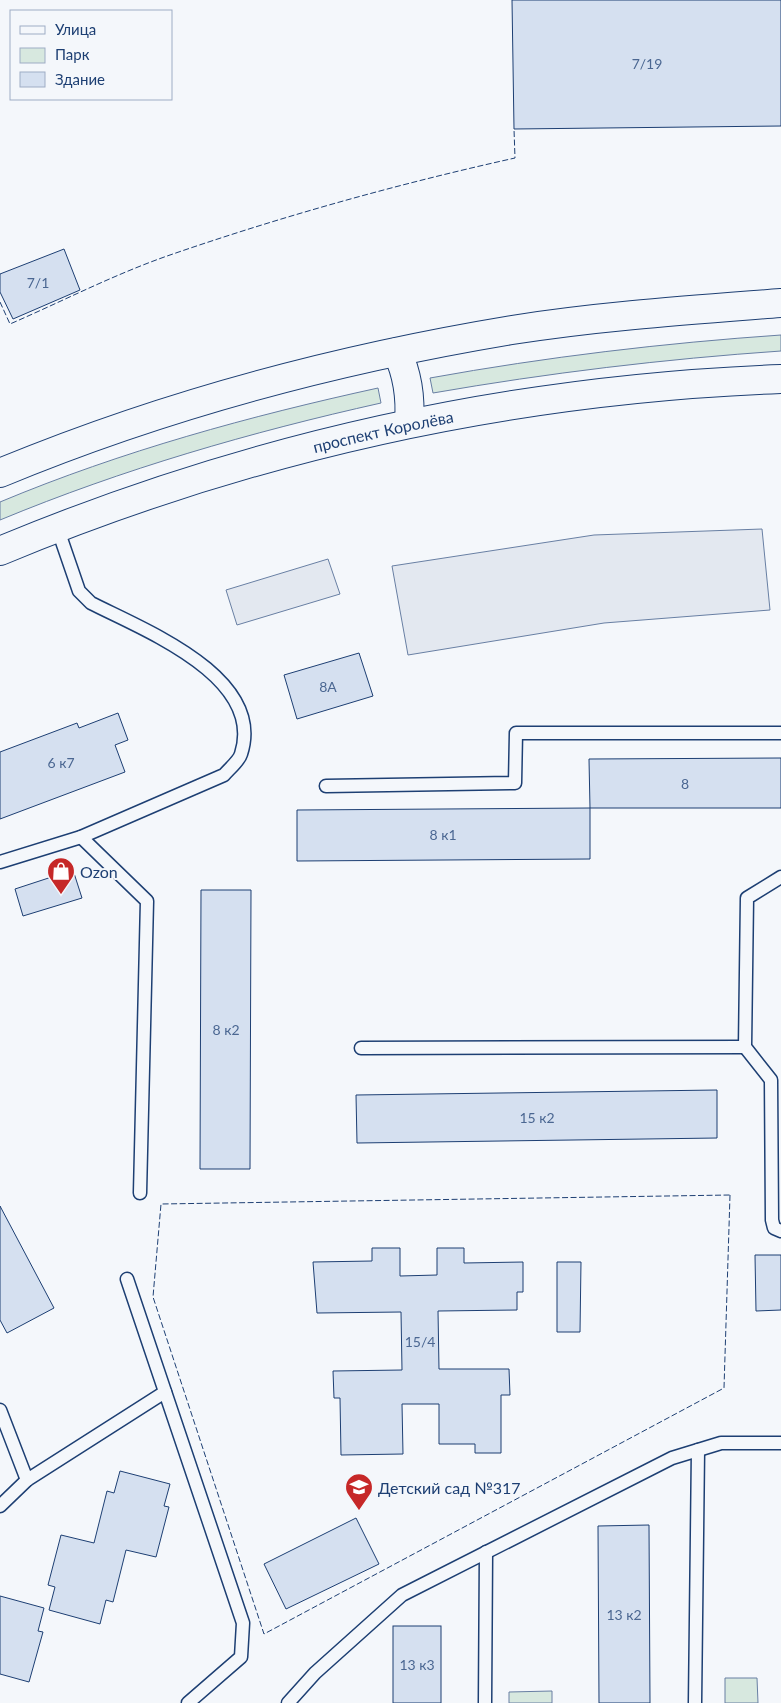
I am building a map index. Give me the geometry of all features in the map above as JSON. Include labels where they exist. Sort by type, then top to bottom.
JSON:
[{"type":"main road","points":[[0,465],[224,394],[320,369],[397,352],[513,330],[611,317],[781,303]]},
{"type":"main road","points":[[397,352],[405,368],[409,387],[409,423]]},
{"type":"main road","name":"проспект Королёва","points":[[0,551],[57,527],[148,494],[236,466],[329,441],[409,423],[519,402],[615,390],[713,381],[781,379]]},
{"type":"lane","points":[[0,862],[81,837],[224,774],[241,755],[244,721],[229,692],[199,660],[91,603],[80,591],[57,527]]},
{"type":"lane","points":[[326,786],[515,783],[516,734],[781,733]]},
{"type":"lane","points":[[81,837],[147,901],[140,1193]]},
{"type":"lane","points":[[781,877],[747,898],[745,1047],[770,1080],[772,1220],[774,1228],[781,1231]]},
{"type":"lane","points":[[361,1048],[745,1047]]},
{"type":"lane","points":[[127,1279],[243,1623],[241,1657],[188,1703]]},
{"type":"lane","points":[[0,1506],[27,1480],[165,1392]]},
{"type":"lane","points":[[0,1410],[27,1480]]},
{"type":"lane","points":[[288,1703],[315,1673],[402,1595],[672,1458],[721,1443],[781,1444]]},
{"type":"lane","points":[[695,1703],[698,1450]]},
{"type":"lane","points":[[485,1703],[486,1552]]},
{"type":"green space","points":[[781,335],[781,351],[693,358],[606,368],[519,379],[433,393],[430,378],[605,352]]},
{"type":"green space","points":[[378,388],[381,403],[284,426],[188,453],[93,484],[0,520],[0,502],[93,467],[187,436],[282,410]]},
{"type":"green space","points":[[725,1678],[757,1678],[758,1703],[725,1703]]},
{"type":"green space","points":[[552,1691],[552,1703],[509,1703],[509,1692]]},
{"type":"shaded area","points":[[762,529],[770,610],[604,623],[408,655],[392,566],[594,535]]},
{"type":"shaded area","points":[[328,559],[340,594],[237,625],[226,590]]},
{"type":"building","points":[[512,0],[781,0],[781,126],[514,129]]},
{"type":"building","points":[[64,249],[80,290],[13,319],[0,292],[0,274]]},
{"type":"building","points":[[359,653],[373,696],[297,719],[284,675]]},
{"type":"building","points":[[118,713],[128,740],[115,745],[125,772],[0,819],[0,752],[77,723],[79,728]]},
{"type":"building","points":[[781,758],[781,808],[590,808],[589,759]]},
{"type":"building","points":[[590,808],[590,859],[297,861],[297,810]]},
{"type":"building","points":[[73,870],[82,898],[23,916],[15,889]]},
{"type":"building","points":[[201,890],[251,890],[250,1169],[200,1169]]},
{"type":"building","points":[[717,1090],[717,1138],[357,1143],[356,1095]]},
{"type":"building","points":[[0,1206],[54,1308],[7,1333],[0,1320]]},
{"type":"building","points":[[372,1248],[400,1248],[400,1276],[437,1275],[437,1248],[464,1248],[464,1263],[523,1262],[523,1292],[517,1292],[517,1310],[438,1311],[439,1369],[509,1369],[510,1395],[501,1395],[501,1453],[475,1453],[475,1444],[439,1444],[439,1404],[402,1404],[403,1454],[341,1455],[340,1398],[334,1398],[333,1371],[402,1370],[401,1312],[317,1313],[313,1262],[372,1261]]},
{"type":"building","points":[[755,1255],[781,1255],[781,1310],[756,1311]]},
{"type":"building","points":[[557,1262],[581,1262],[580,1332],[557,1332]]},
{"type":"building","points":[[120,1471],[170,1484],[164,1506],[169,1507],[156,1557],[126,1550],[113,1602],[106,1600],[100,1624],[49,1610],[55,1587],[48,1585],[61,1535],[94,1543],[107,1491],[114,1493]]},
{"type":"building","points":[[356,1518],[379,1564],[286,1609],[264,1564]]},
{"type":"building","points":[[649,1525],[650,1703],[599,1703],[598,1526]]},
{"type":"building","points":[[0,1596],[44,1608],[38,1631],[43,1632],[29,1682],[0,1674]]},
{"type":"building","points":[[393,1626],[441,1626],[441,1703],[393,1703]]},
{"type":"fence","points":[[0,302],[10,324],[129,271],[212,241],[341,202],[515,158],[514,129]]},
{"type":"fence","points":[[730,1195],[724,1388],[264,1634],[153,1297],[161,1204],[730,1195]]},
{"type":"place","name":"Ozon","points":[[61,895]]},
{"type":"place","name":"Детский сад №317","points":[[359,1511]]}]
